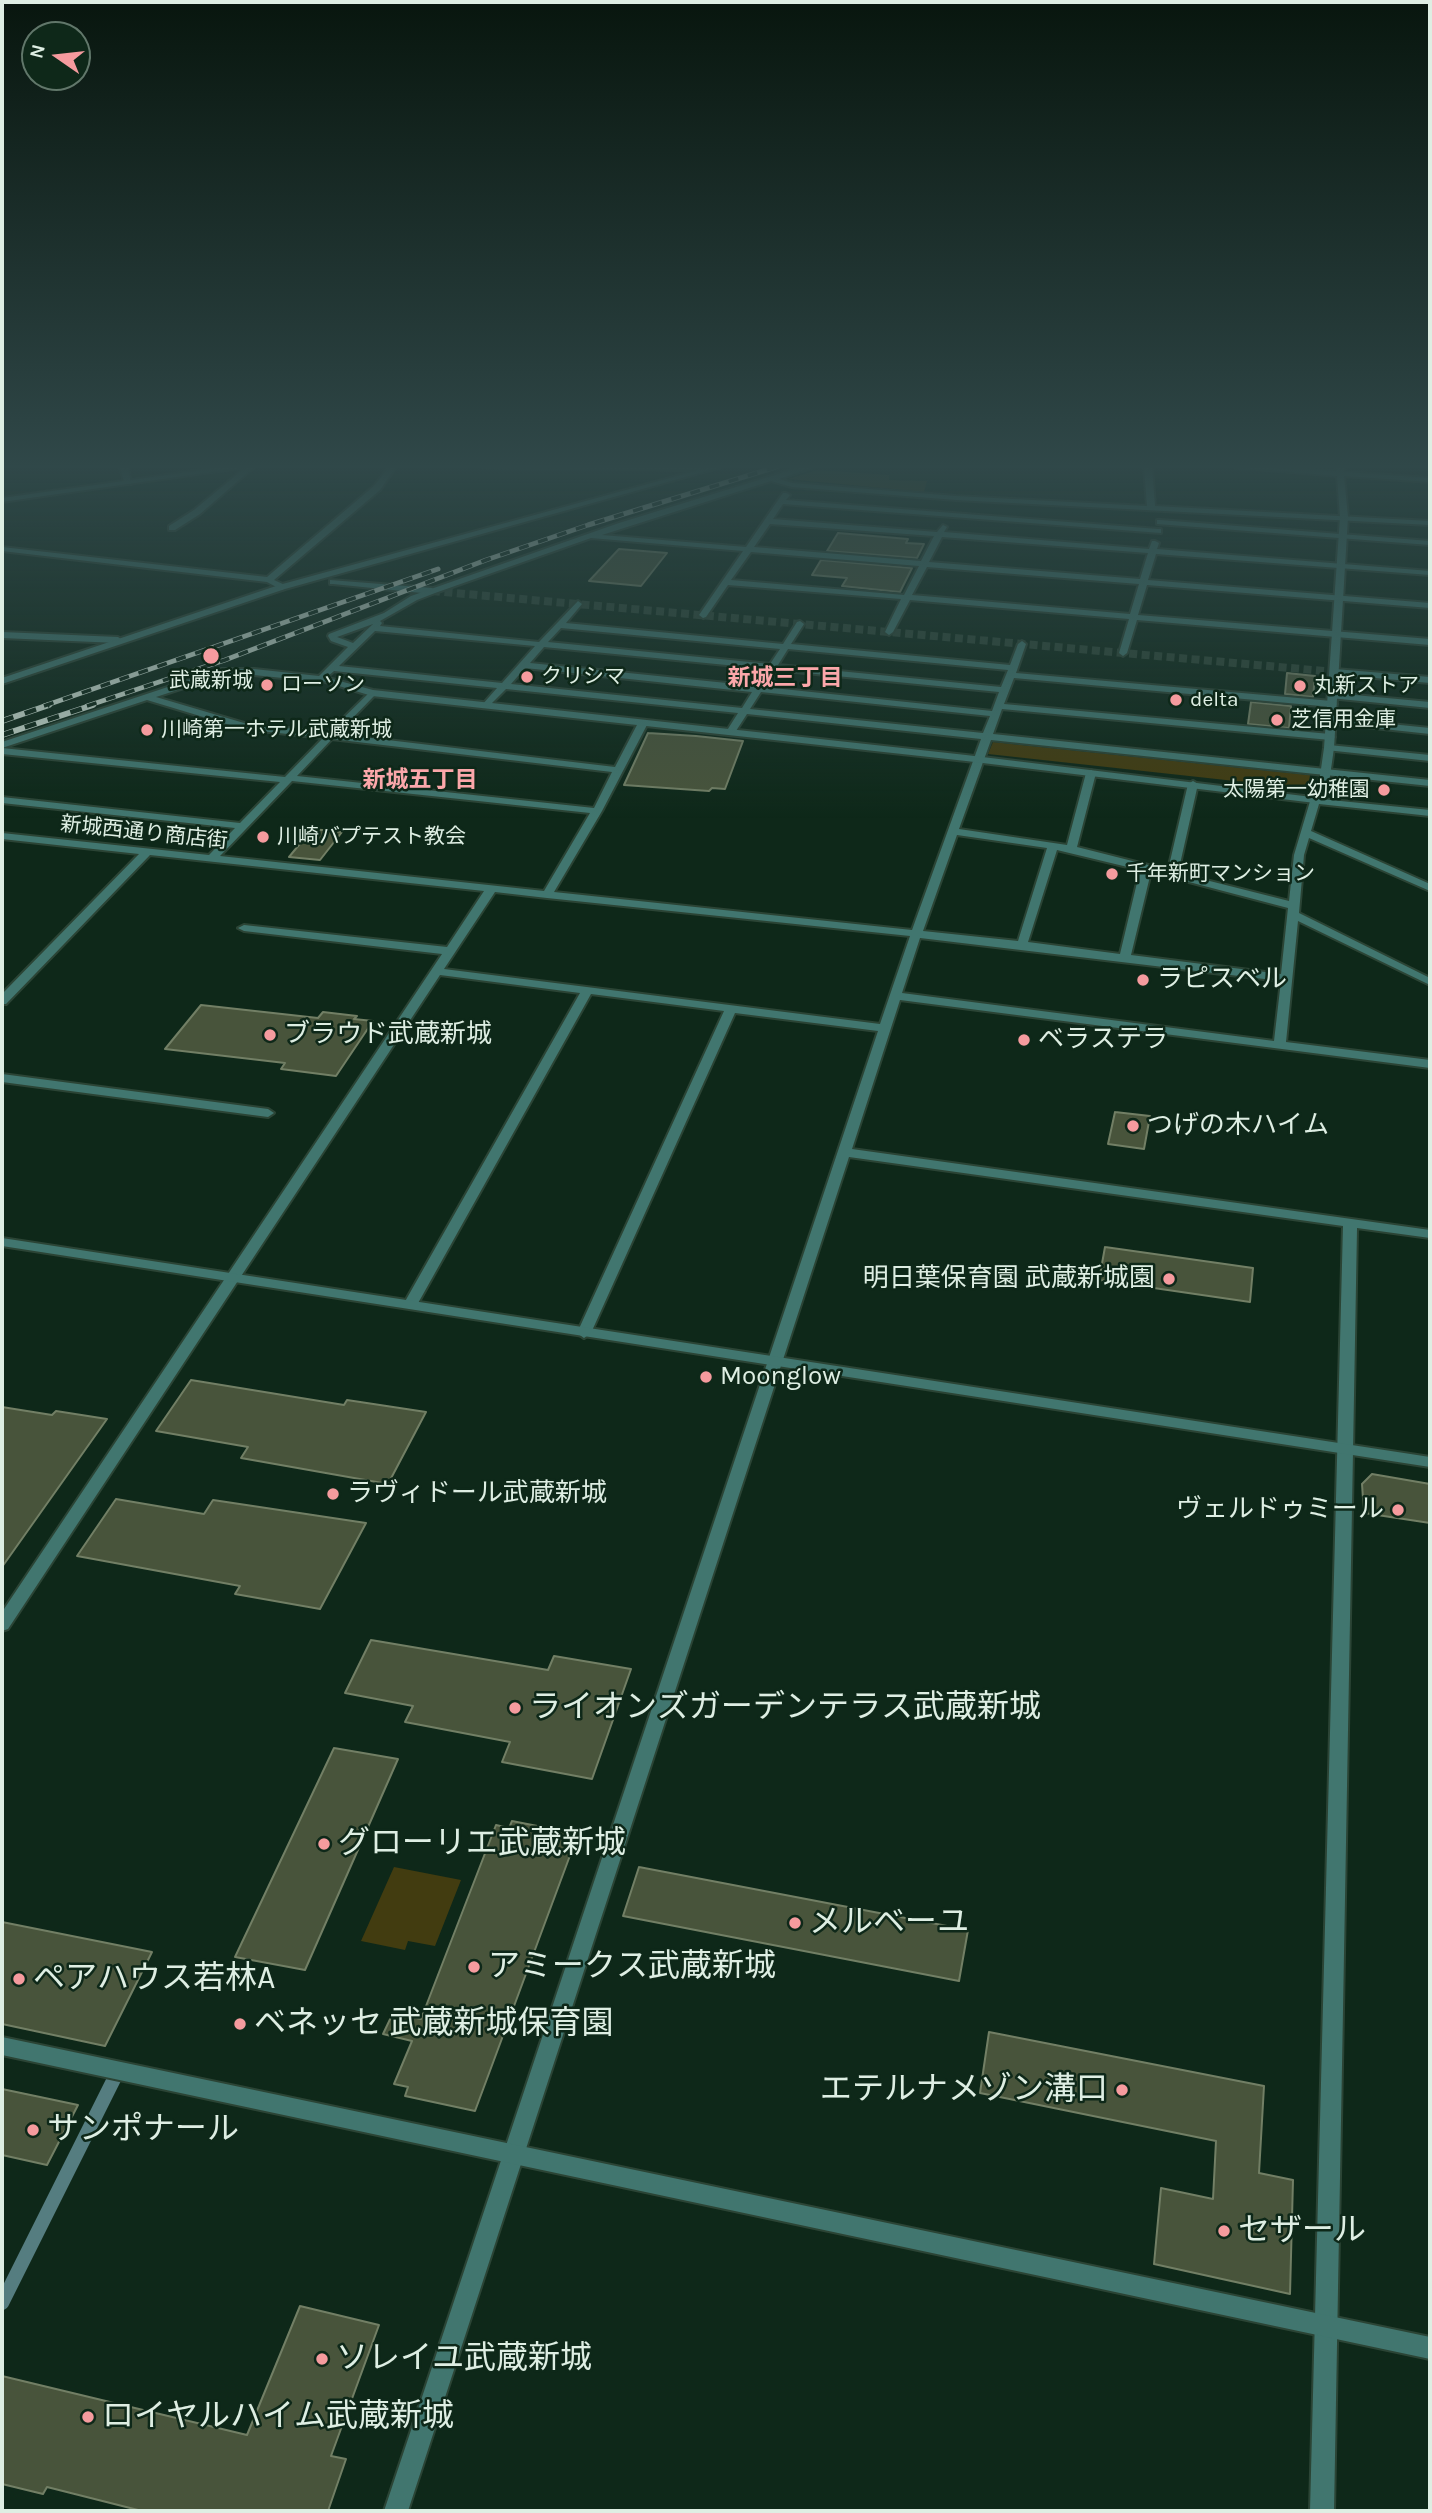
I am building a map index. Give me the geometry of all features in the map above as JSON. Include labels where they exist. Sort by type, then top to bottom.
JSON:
[{"type":"street","points":[[277,584],[282,587]]},
{"type":"street","points":[[2,681],[118,640],[292,584]]},
{"type":"street","points":[[362,584],[432,590]]},
{"type":"street","points":[[355,647],[332,636],[387,615],[432,590],[449,584]]},
{"type":"street","points":[[703,615],[724,584]]},
{"type":"street","points":[[753,584],[1430,642]]},
{"type":"street","points":[[889,632],[913,584]]},
{"type":"street","points":[[1123,653],[1145,584]]},
{"type":"street","points":[[1161,584],[1430,606]]},
{"type":"street","points":[[1280,1045],[1299,855],[1315,800],[1327,772],[1338,584]]},
{"type":"street","points":[[487,705],[578,604]]},
{"type":"street","points":[[321,679],[387,615]]},
{"type":"street","points":[[731,732],[800,624]]},
{"type":"street","points":[[560,625],[1012,671],[1333,700],[1430,705]]},
{"type":"street","points":[[374,628],[1004,690]]},
{"type":"street","points":[[2,635],[118,640]]},
{"type":"street","points":[[396,2511],[627,1817],[916,933],[1022,644]]},
{"type":"street","points":[[523,665],[1330,742],[1430,758]]},
{"type":"street","points":[[333,668],[1430,783]]},
{"type":"street","points":[[2,745],[222,672],[254,672],[321,679],[372,693],[978,759],[1430,813]]},
{"type":"street","points":[[1335,672],[1430,680]]},
{"type":"street","points":[[211,859],[372,693]]},
{"type":"street","points":[[146,697],[243,726],[619,770]]},
{"type":"street","points":[[1331,721],[1430,731]]},
{"type":"street","points":[[547,895],[597,811],[643,723]]},
{"type":"street","points":[[2,751],[597,811]]},
{"type":"street","points":[[1071,849],[1091,773]]},
{"type":"street","points":[[1172,875],[1193,785]]},
{"type":"street","points":[[2,800],[243,826]]},
{"type":"street","points":[[953,831],[1071,849],[1294,911],[1430,982]]},
{"type":"street","points":[[1305,832],[1430,888]]},
{"type":"street","name":"新城西通り商店街","points":[[2,836],[916,933],[1288,978]]},
{"type":"street","points":[[1022,945],[1053,846]]},
{"type":"street","points":[[2,1001],[147,852]]},
{"type":"street","points":[[1125,957],[1146,869]]},
{"type":"street","points":[[2,1625],[491,889]]},
{"type":"street","points":[[244,928],[450,951]]},
{"type":"street","points":[[436,971],[885,1028]]},
{"type":"street","points":[[410,1305],[587,990]]},
{"type":"street","points":[[896,996],[1430,1064]]},
{"type":"street","points":[[584,1332],[731,1009]]},
{"type":"street","points":[[2,1078],[268,1112]]},
{"type":"street","points":[[845,1152],[1430,1234]]},
{"type":"street","points":[[1322,2511],[1343,1448],[1350,1223]]},
{"type":"street","points":[[2,1242],[1430,1462]]},
{"type":"street","points":[[2,2046],[1430,2348]]},
{"type":"shaded area","points":[[993,742],[1310,775],[1308,789],[988,754]]},
{"type":"shaded area","points":[[394,1867],[461,1880],[435,1946],[408,1941],[405,1950],[361,1941]]},
{"type":"building","points":[[843,584],[904,584],[900,592]]},
{"type":"building","name":"丸新ストア","points":[[1287,673],[1315,676],[1313,697],[1285,694]]},
{"type":"building","name":"芝信用金庫","points":[[1251,702],[1291,706],[1289,728],[1248,724]]},
{"type":"building","points":[[648,733],[743,741],[725,789],[712,788],[709,791],[624,785]]},
{"type":"building","points":[[312,829],[342,832],[320,860],[289,857]]},
{"type":"building","name":"ブラウド武蔵新城","points":[[201,1005],[318,1018],[323,1012],[373,1021],[336,1076],[281,1069],[285,1063],[165,1049]]},
{"type":"building","name":"つげの木ハイム","points":[[1115,1112],[1150,1116],[1144,1149],[1108,1144]]},
{"type":"building","points":[[1105,1247],[1253,1268],[1250,1302],[1099,1280]]},
{"type":"building","points":[[191,1380],[344,1405],[347,1400],[426,1412],[388,1484],[241,1458],[248,1447],[156,1431]]},
{"type":"building","points":[[2,1407],[52,1415],[56,1411],[107,1419],[2,1567]]},
{"type":"building","name":"ヴェルドゥミール","points":[[1372,1474],[1430,1484],[1430,1523],[1364,1513],[1362,1484]]},
{"type":"building","points":[[116,1499],[204,1514],[213,1500],[366,1523],[320,1609],[235,1594],[240,1586],[77,1556]]},
{"type":"building","name":"ライオンズガーデンテラス武蔵新城","points":[[371,1640],[548,1670],[554,1656],[631,1669],[592,1779],[502,1762],[510,1742],[405,1722],[413,1706],[345,1693]]},
{"type":"building","name":"グローリエ武蔵新城","points":[[334,1748],[398,1759],[305,1970],[235,1957]]},
{"type":"building","name":"アミークス武蔵新城","points":[[512,1821],[578,1834],[475,2111],[405,2096],[408,2087],[394,2084],[412,2041],[383,2034],[393,2013],[421,2019],[496,1825],[509,1828]]},
{"type":"building","name":"メルベーユ","points":[[639,1867],[968,1930],[959,1981],[623,1916]]},
{"type":"building","points":[[2,1922],[152,1952],[105,2046],[2,2024]]},
{"type":"building","points":[[989,2032],[1264,2086],[1259,2173],[1293,2180],[1290,2294],[1154,2264],[1161,2188],[1213,2199],[1216,2141],[980,2093]]},
{"type":"building","name":"サンポナール","points":[[2,2089],[78,2105],[47,2165],[2,2155]]},
{"type":"building","name":"ロイヤルハイム武蔵新城","points":[[300,2306],[379,2325],[331,2456],[346,2459],[328,2511],[142,2511],[47,2487],[43,2494],[2,2484],[2,2376],[247,2435]]},
{"type":"waterway","points":[[2,2303],[118,2071]]},
{"type":"tunnel","points":[[432,591],[1335,672]]},
{"type":"railway","points":[[44,706],[394,584]]},
{"type":"railway","points":[[87,706],[225,660],[423,584]]},
{"type":"railway","points":[[2,721],[49,705]]},
{"type":"railway","points":[[2,735],[93,705]]},
{"type":"place","name":"武蔵新城","points":[[211,656]]},
{"type":"place","name":"クリシマ","points":[[527,677]]},
{"type":"place","name":"ローソン","points":[[267,685]]},
{"type":"place","name":"丸新ストア","points":[[1300,686]]},
{"type":"place","name":"delta","points":[[1176,700]]},
{"type":"place","name":"芝信用金庫","points":[[1277,720]]},
{"type":"place","name":"川崎第一ホテル武蔵新城","points":[[147,730]]},
{"type":"place","name":"太陽第一幼稚園","points":[[1384,790]]},
{"type":"place","name":"川崎バプテスト教会","points":[[263,837]]},
{"type":"place","name":"千年新町マンション","points":[[1112,874]]},
{"type":"place","name":"ラピスベル","points":[[1143,980]]},
{"type":"place","name":"ブラウド武蔵新城","points":[[270,1035]]},
{"type":"place","name":"ベラステラ","points":[[1024,1040]]},
{"type":"place","name":"つげの木ハイム","points":[[1133,1126]]},
{"type":"place","name":"明日葉保育園 武蔵新城園","points":[[1169,1279]]},
{"type":"place","name":"Moonglow","points":[[706,1377]]},
{"type":"place","name":"ラヴィドール武蔵新城","points":[[333,1494]]},
{"type":"place","name":"ヴェルドゥミール","points":[[1398,1510]]},
{"type":"place","name":"ライオンズガーデンテラス武蔵新城","points":[[515,1708]]},
{"type":"place","name":"グローリエ武蔵新城","points":[[324,1844]]},
{"type":"place","name":"メルベーユ","points":[[795,1923]]},
{"type":"place","name":"アミークス武蔵新城","points":[[474,1967]]},
{"type":"place","name":"ペアハウス若林A","points":[[19,1979]]},
{"type":"place","name":"ベネッセ 武蔵新城保育園","points":[[240,2024]]},
{"type":"place","name":"エテルナメゾン溝口","points":[[1122,2090]]},
{"type":"place","name":"サンポナール","points":[[33,2130]]},
{"type":"place","name":"セザール","points":[[1224,2231]]},
{"type":"place","name":"ソレイユ武蔵新城","points":[[322,2359]]},
{"type":"place","name":"ロイヤルハイム武蔵新城","points":[[88,2417]]},
{"type":"district","name":"新城三丁目","points":[[785,678]]},
{"type":"district","name":"新城五丁目","points":[[420,780]]}]
